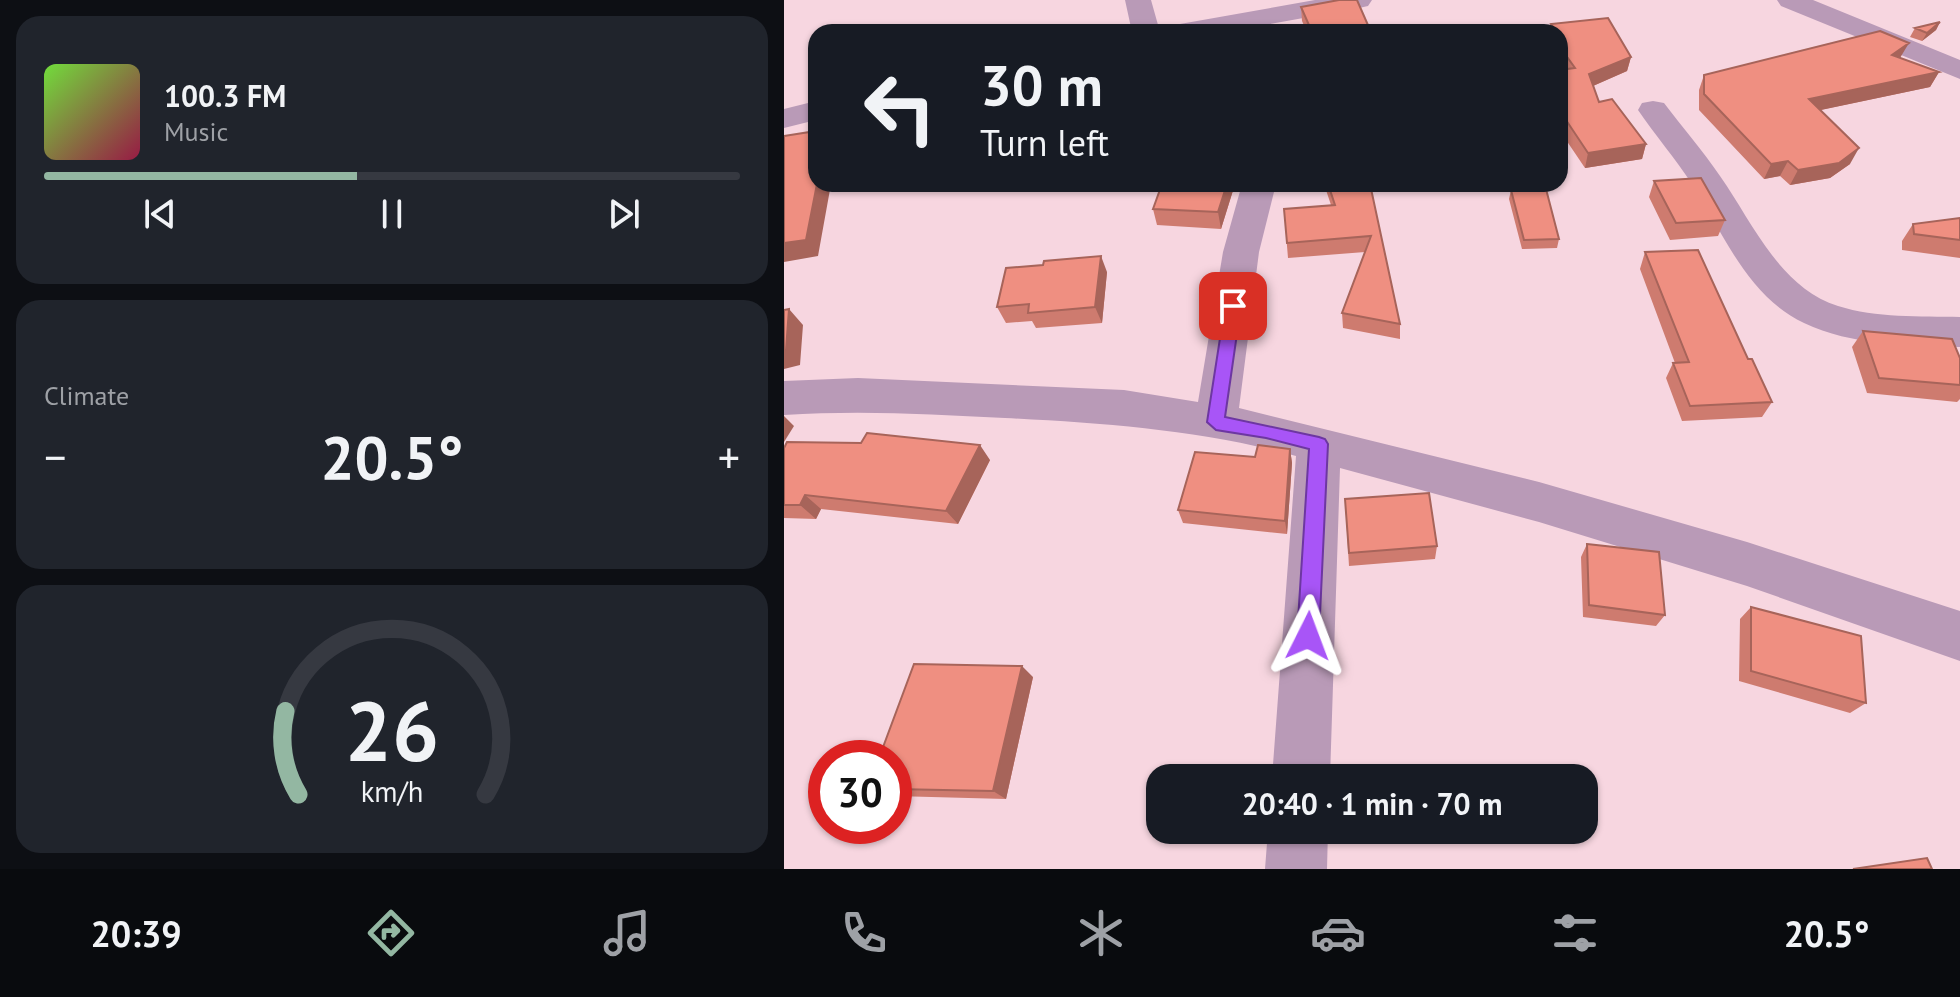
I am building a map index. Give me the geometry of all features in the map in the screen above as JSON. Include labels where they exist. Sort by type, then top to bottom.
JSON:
[{"type":"street","points":[[1138,0],[1144,24]]},
{"type":"street","points":[[1274,24],[1359,0]]},
{"type":"street","points":[[1790,0],[1960,70]]},
{"type":"street","points":[[1653,110],[1706,180],[1760,266],[1783,291],[1806,308],[1823,316],[1869,325],[1960,332]]},
{"type":"street","points":[[784,119],[808,112]]},
{"type":"street","points":[[1216,422],[1241,252],[1257,192]]},
{"type":"street","points":[[784,398],[858,394],[1124,407],[1266,430],[1554,506],[1747,564],[1960,636]]},
{"type":"street","points":[[1302,764],[1319,444]]},
{"type":"street","points":[[1296,869],[1297,844]]},
{"type":"building","points":[[1357,0],[1368,24],[1308,24],[1301,7]]},
{"type":"building","points":[[1608,18],[1631,57],[1589,74],[1599,102],[1612,99],[1646,144],[1588,153],[1568,123],[1568,69],[1575,68],[1568,58],[1568,24],[1551,24]]},
{"type":"building","points":[[1940,22],[1927,33],[1915,28]]},
{"type":"building","points":[[1880,31],[1909,43],[1892,55],[1939,72],[1809,99],[1859,148],[1839,163],[1798,170],[1788,161],[1771,164],[1704,94],[1704,75]]},
{"type":"building","points":[[808,132],[808,192],[815,192],[806,240],[784,243],[784,136]]},
{"type":"building","points":[[1701,178],[1725,220],[1676,223],[1654,181]]},
{"type":"building","points":[[1159,192],[1224,192],[1218,212],[1153,209]]},
{"type":"building","points":[[1331,192],[1372,192],[1400,324],[1342,313],[1371,236],[1287,243],[1284,209],[1335,205]]},
{"type":"building","points":[[1512,192],[1547,192],[1559,239],[1524,240]]},
{"type":"building","points":[[1960,218],[1960,240],[1914,234],[1913,224]]},
{"type":"building","points":[[1698,250],[1748,359],[1752,359],[1772,402],[1690,406],[1673,363],[1689,362],[1645,252]]},
{"type":"building","points":[[1101,256],[1095,307],[1028,313],[1029,304],[997,307],[1006,268]]},
{"type":"building","points":[[789,309],[786,350],[784,350],[784,310]]},
{"type":"building","points":[[1863,331],[1952,339],[1960,358],[1960,385],[1879,378]]},
{"type":"building","points":[[867,433],[980,445],[946,511],[805,495],[800,505],[784,505],[784,448],[787,442],[861,443]]},
{"type":"building","points":[[1258,445],[1290,449],[1285,521],[1178,510],[1195,452],[1255,457]]},
{"type":"building","points":[[1429,493],[1437,546],[1349,553],[1345,499]]},
{"type":"building","points":[[1587,544],[1659,552],[1665,615],[1589,605]]},
{"type":"building","points":[[1751,607],[1861,636],[1866,703],[1751,671]]},
{"type":"building","points":[[914,664],[1022,666],[993,791],[912,789],[912,740],[886,740]]},
{"type":"building","points":[[1927,858],[1932,869],[1853,869]]},
{"type":"route","points":[[1233,306],[1216,422],[1266,430],[1319,444],[1308,636]]}]
